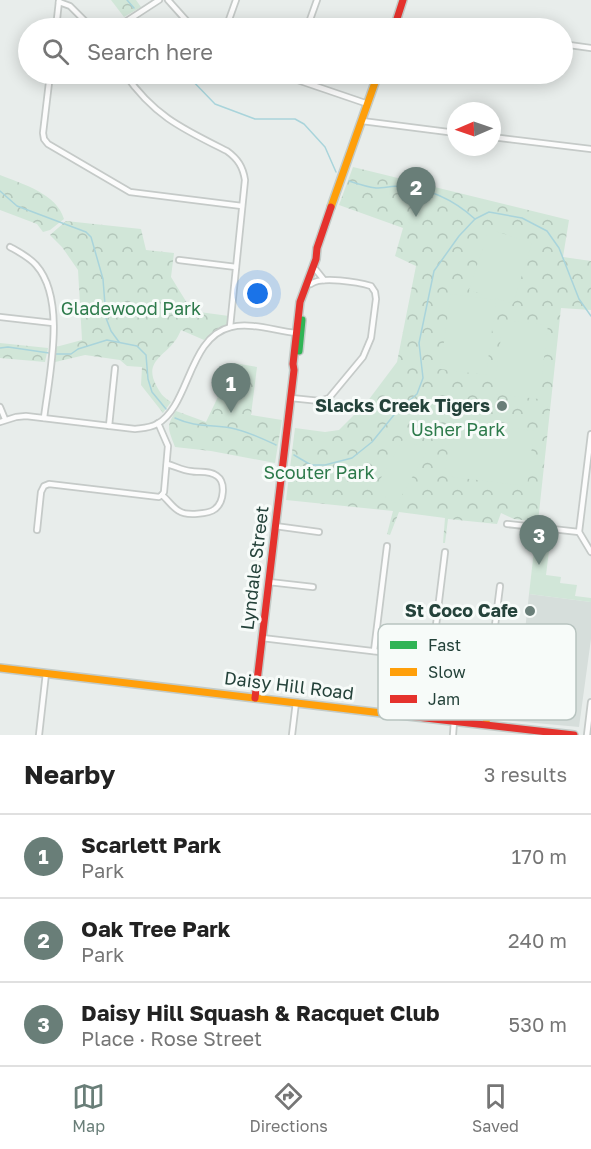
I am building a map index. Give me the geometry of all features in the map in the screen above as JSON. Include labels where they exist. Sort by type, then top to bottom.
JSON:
[{"type":"street","points":[[131,18],[159,0]]},
{"type":"street","points":[[168,0],[184,18]]},
{"type":"street","points":[[230,18],[236,0]]},
{"type":"street","points":[[311,18],[317,0]]},
{"type":"street","points":[[397,18],[404,0]]},
{"type":"street","points":[[57,18],[59,1],[70,6],[82,18]]},
{"type":"street","points":[[573,46],[591,48]]},
{"type":"street","points":[[49,84],[43,133],[48,144],[130,192],[242,206]]},
{"type":"street","points":[[133,84],[165,117],[234,156],[243,171],[245,180],[230,327]]},
{"type":"street","points":[[315,84],[368,104]]},
{"type":"street","name":"Lyndale Street","points":[[255,698],[302,295],[375,84]]},
{"type":"street","points":[[362,121],[447,132]]},
{"type":"street","points":[[501,138],[591,149]]},
{"type":"street","name":"Lyndale Street","points":[[299,333],[306,298],[332,210]]},
{"type":"street","points":[[10,247],[36,265],[44,276],[50,292],[53,323],[44,418]]},
{"type":"street","points":[[179,260],[236,267]]},
{"type":"street","points":[[316,270],[324,280]]},
{"type":"street","points":[[291,398],[320,401],[329,398],[368,348],[376,299],[371,286],[324,280],[311,284]]},
{"type":"street","points":[[0,317],[53,323]]},
{"type":"street","points":[[0,407],[3,420],[26,416],[135,429],[148,428],[159,423],[172,409],[201,350],[216,335],[230,327],[243,326],[299,333]]},
{"type":"street","points":[[109,426],[115,368]]},
{"type":"street","points":[[159,423],[168,446],[168,464],[162,495]]},
{"type":"street","points":[[591,434],[579,532],[591,552]]},
{"type":"street","points":[[162,495],[176,509],[186,513],[215,510],[222,498],[223,486],[220,478],[214,474],[190,472],[168,464]]},
{"type":"street","points":[[37,530],[41,492],[44,486],[49,484],[159,497],[162,495]]},
{"type":"street","points":[[507,524],[579,532]]},
{"type":"street","points":[[275,526],[319,532]]},
{"type":"street","points":[[374,651],[387,546]]},
{"type":"street","points":[[436,624],[445,552]]},
{"type":"street","points":[[269,582],[313,587]]},
{"type":"street","points":[[495,624],[500,586]]},
{"type":"street","points":[[262,638],[378,651]]},
{"type":"street","name":"Daisy Hill Road","points":[[0,668],[378,712]]},
{"type":"street","points":[[39,735],[46,673]]},
{"type":"street","points":[[292,735],[296,702]]},
{"type":"street","points":[[587,735],[591,702]]},
{"type":"street","name":"Daisy Hill Road","points":[[446,720],[574,735]]},
{"type":"street","points":[[486,720],[486,724]]},
{"type":"street","points":[[453,735],[454,721]]},
{"type":"shaded area","points":[[529,594],[591,602],[591,639],[579,727],[514,721],[576,720],[576,624],[526,624]]},
{"type":"green space","points":[[111,0],[136,0],[141,7],[124,17]]},
{"type":"green space","name":"Usher Park","points":[[353,167],[569,220],[563,257],[591,261],[591,310],[561,308],[538,522],[514,519],[501,513],[497,524],[448,519],[445,543],[443,543],[445,518],[399,512],[390,535],[387,534],[393,511],[286,500],[295,428],[325,432],[339,430],[367,402],[397,362],[416,266],[395,256],[403,228],[339,205]]},
{"type":"green space","points":[[0,175],[47,196],[60,210],[64,219],[50,230],[43,232],[37,224],[0,210]]},
{"type":"green space","name":"Gladewood Park","points":[[66,221],[141,229],[146,250],[174,253],[171,277],[192,311],[229,316],[228,325],[204,340],[181,330],[175,341],[157,360],[152,371],[153,377],[160,393],[171,402],[163,413],[141,385],[142,367],[127,366],[120,360],[85,355],[51,363],[52,348],[82,340],[78,270],[62,247],[50,235]]},
{"type":"green space","points":[[489,229],[532,243],[513,304],[469,290]]},
{"type":"green space","points":[[451,294],[496,300],[486,375],[440,369]]},
{"type":"green space","points":[[503,320],[548,325],[539,399],[494,394]]},
{"type":"green space","points":[[0,343],[48,348],[45,362],[0,358]]},
{"type":"green space","points":[[234,363],[257,367],[251,415],[282,420],[275,463],[175,447],[169,429],[170,421],[176,411],[206,422]]},
{"type":"green space","points":[[452,420],[534,431],[527,486],[445,476]]},
{"type":"green space","points":[[404,438],[427,451],[397,504],[374,490]]},
{"type":"green space","points":[[536,533],[551,535],[546,575],[561,577],[560,583],[577,585],[575,596],[591,598],[591,602],[529,594]]},
{"type":"waterway","points":[[127,0],[134,8]]},
{"type":"waterway","points":[[196,84],[215,104],[255,119],[295,119],[304,124],[325,147],[336,172]]},
{"type":"waterway","points":[[349,181],[373,188],[400,186],[431,192],[450,201],[475,219]]},
{"type":"waterway","points":[[0,191],[17,206],[86,232],[91,237],[103,279],[106,318],[119,342]]},
{"type":"waterway","points":[[294,455],[311,465],[325,465],[352,458],[372,442],[398,410],[417,394],[423,378],[419,343],[434,271],[459,236],[475,219],[489,212],[522,218],[547,231],[559,248],[579,299],[591,316]]},
{"type":"waterway","points":[[56,354],[71,354],[78,349],[107,340],[137,346],[146,355],[148,379],[152,392],[166,409]]},
{"type":"waterway","points":[[0,348],[8,347],[49,353]]},
{"type":"waterway","points":[[175,418],[197,425],[237,429],[276,445]]},
{"type":"traffic: fast","points":[[299,351],[302,320]]},
{"type":"traffic: slow","points":[[331,207],[374,84]]},
{"type":"traffic: slow","points":[[0,668],[378,713]]},
{"type":"traffic: slow","points":[[486,720],[486,724]]},
{"type":"traffic: jam","points":[[397,18],[403,0]]},
{"type":"traffic: jam","points":[[255,698],[300,302],[316,259],[317,248],[331,207]]},
{"type":"traffic: jam","points":[[443,720],[574,735]]},
{"type":"place","name":"Oak Tree Park","points":[[416,217]]},
{"type":"place","name":"Slacks Creek Tigers","points":[[502,406]]},
{"type":"place","name":"Scarlett Park","points":[[231,413]]},
{"type":"place","name":"Daisy Hill Squash & Racquet Club","points":[[539,565]]},
{"type":"place","name":"St Coco Cafe","points":[[530,611]]},
{"type":"park label","name":"Scouter Park","points":[[319,473]]}]
